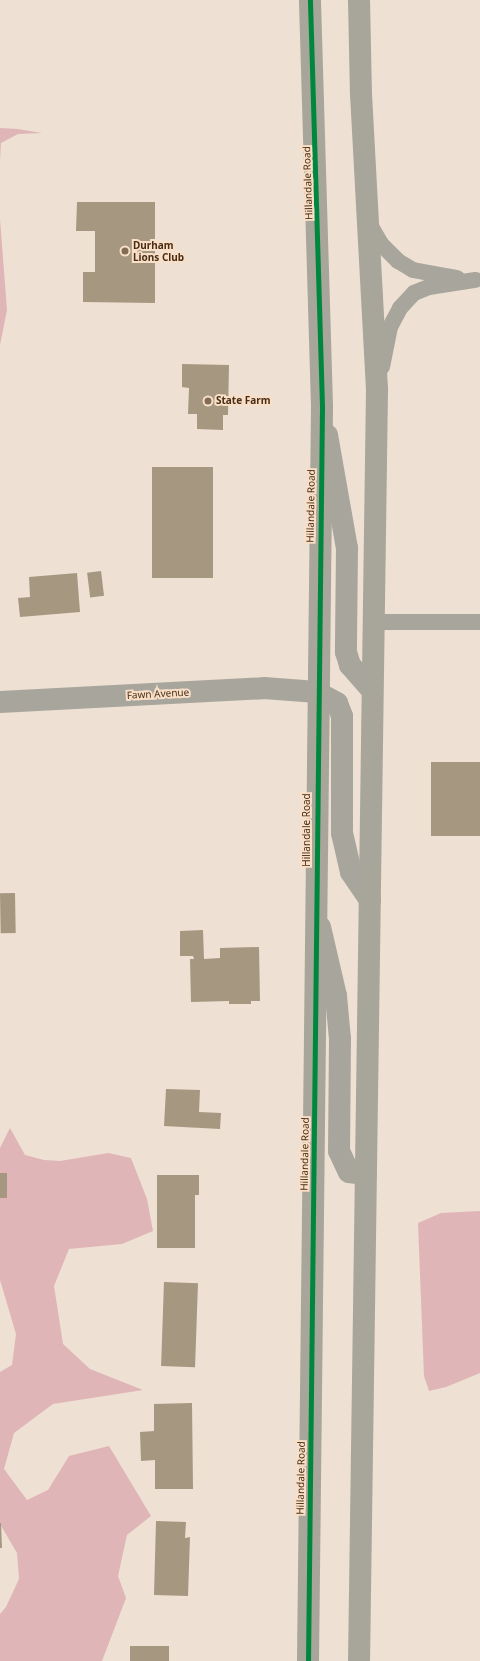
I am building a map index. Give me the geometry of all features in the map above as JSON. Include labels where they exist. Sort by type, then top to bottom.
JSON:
[{"type":"main road","name":"Hillandale Road","points":[[308,1661],[317,692],[322,406],[310,0]]},
{"type":"main road","points":[[359,0],[361,94],[377,390],[360,1661]]},
{"type":"street","points":[[322,406],[347,548],[346,652],[350,665],[372,690]]},
{"type":"street","name":"Fawn Avenue","points":[[0,702],[264,688],[317,692]]},
{"type":"street","points":[[317,692],[337,703],[342,716],[342,833],[351,872],[370,900]]},
{"type":"street","points":[[316,908],[336,996],[340,1039],[340,1151],[349,1172],[366,1174]]},
{"type":"lane","points":[[368,222],[381,244],[398,261],[413,270],[475,280],[429,287],[414,293],[400,308],[390,326],[377,390]]},
{"type":"lane","points":[[374,622],[480,622]]},
{"type":"shaded area","points":[[0,128],[42,133],[18,134],[1,143],[0,161]]},
{"type":"shaded area","points":[[0,219],[7,310],[0,345]]},
{"type":"shaded area","points":[[10,1128],[25,1155],[44,1160],[60,1161],[108,1153],[131,1158],[147,1199],[153,1231],[122,1244],[69,1249],[54,1286],[63,1344],[90,1369],[143,1390],[53,1404],[14,1433],[4,1469],[27,1500],[48,1490],[69,1456],[109,1446],[151,1516],[127,1535],[118,1576],[126,1598],[102,1661],[0,1661],[0,1614],[6,1607],[19,1579],[17,1553],[0,1524],[0,1372],[12,1365],[16,1334],[0,1280],[0,1148]]},
{"type":"shaded area","points":[[480,1211],[480,1373],[446,1387],[429,1391],[424,1376],[418,1223],[441,1213]]},
{"type":"building","name":"Durham Lions Club","points":[[77,202],[155,202],[155,303],[83,302],[83,272],[95,272],[95,231],[76,231]]},
{"type":"building","name":"State Farm","points":[[182,364],[229,365],[228,415],[223,415],[223,430],[197,429],[197,414],[188,414],[189,388],[182,387]]},
{"type":"building","points":[[152,467],[213,467],[213,578],[152,578]]},
{"type":"building","points":[[101,571],[104,596],[90,598],[87,573]]},
{"type":"building","points":[[77,573],[80,612],[20,617],[18,598],[30,597],[29,577]]},
{"type":"building","points":[[431,762],[480,762],[480,836],[431,836]]},
{"type":"building","points":[[0,893],[15,893],[16,933],[1,933]]},
{"type":"building","points":[[203,930],[204,959],[220,958],[220,948],[259,947],[260,1001],[251,1001],[251,1004],[229,1004],[229,1001],[191,1002],[190,959],[194,959],[193,956],[180,956],[180,931]]},
{"type":"building","points":[[166,1089],[200,1090],[199,1112],[221,1113],[220,1129],[164,1126]]},
{"type":"building","points":[[0,1173],[7,1173],[7,1198],[0,1198]]},
{"type":"building","points":[[157,1175],[199,1175],[199,1195],[195,1195],[195,1248],[157,1248]]},
{"type":"building","points":[[164,1282],[198,1283],[195,1367],[161,1366]]},
{"type":"building","points":[[192,1403],[193,1489],[155,1489],[155,1460],[141,1461],[140,1432],[154,1431],[154,1404]]},
{"type":"building","points":[[156,1521],[186,1522],[185,1538],[190,1537],[188,1596],[154,1595]]},
{"type":"building","points":[[1,1523],[2,1548],[0,1548]]},
{"type":"building","points":[[130,1646],[169,1646],[169,1661],[130,1661]]},
{"type":"cycle path","points":[[308,1661],[322,406],[310,0]]},
{"type":"place","name":"Durham Lions Club","points":[[125,251]]},
{"type":"place","name":"State Farm","points":[[208,401]]}]
